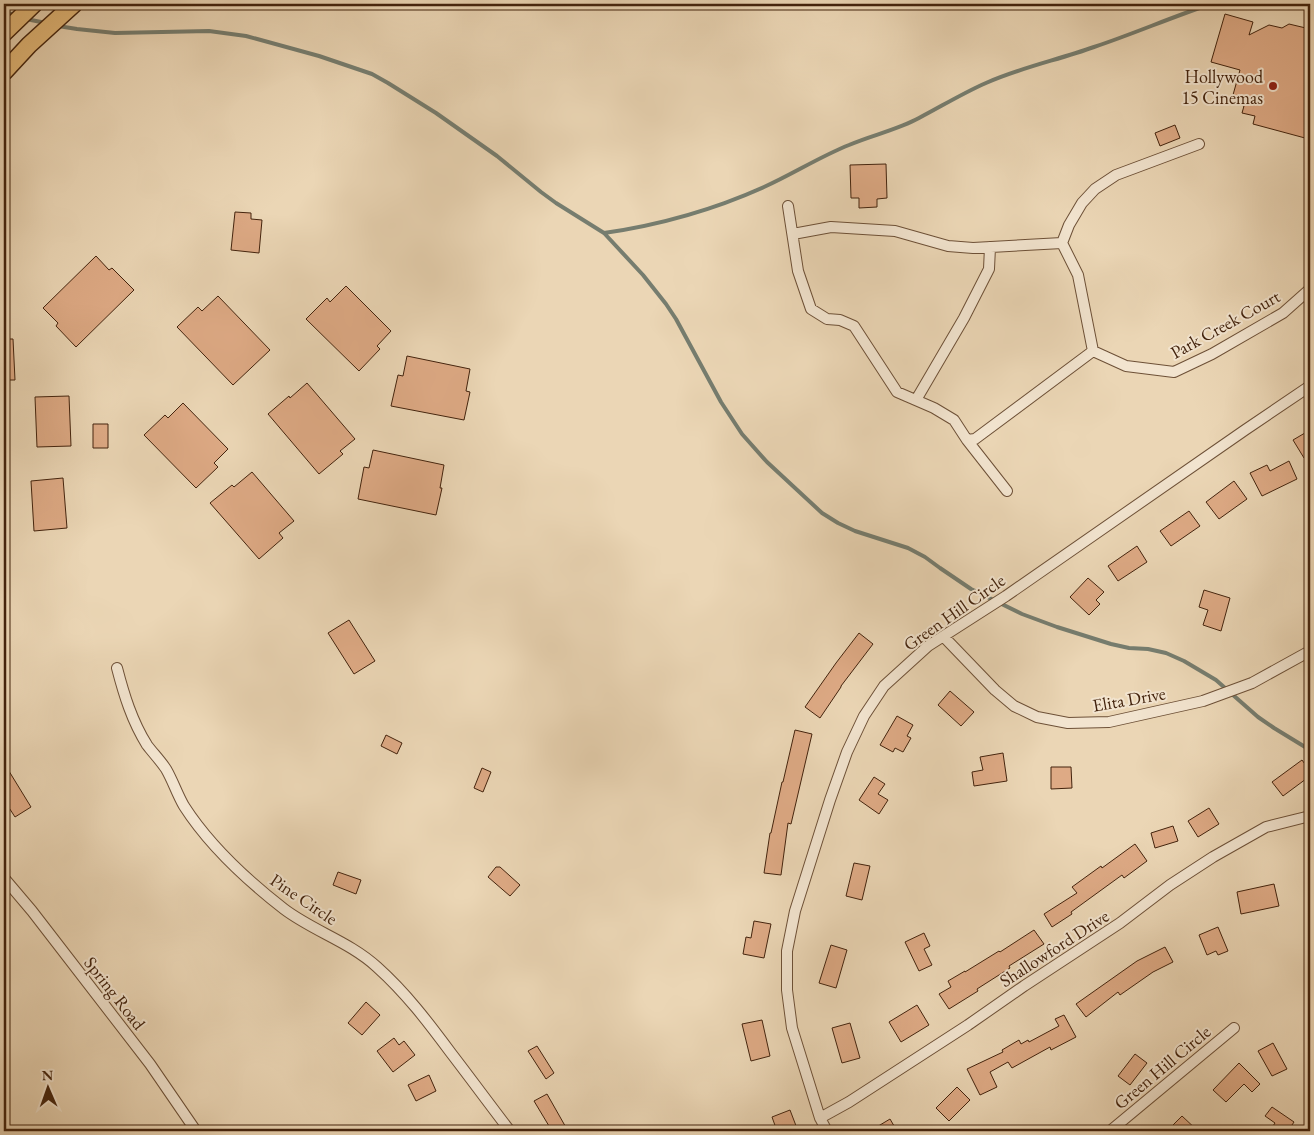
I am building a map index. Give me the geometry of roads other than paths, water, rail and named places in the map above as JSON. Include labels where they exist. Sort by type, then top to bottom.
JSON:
[{"type":"main road","points":[[4,32],[34,4]]},
{"type":"main road","points":[[4,72],[29,45],[74,4]]},
{"type":"street","points":[[967,440],[976,439],[1093,352],[1078,275],[1062,243],[1069,225],[1082,203],[1095,189],[1116,175],[1199,144]]},
{"type":"street","points":[[788,206],[798,271],[811,309],[827,319],[840,320],[854,326],[896,392],[934,408],[954,420],[1007,492]]},
{"type":"street","points":[[793,234],[831,227],[895,231],[948,246],[973,248],[1062,243]]},
{"type":"street","points":[[916,400],[964,318],[989,269],[990,247]]},
{"type":"street","name":"Park Creek Court","points":[[1093,352],[1126,366],[1174,372],[1212,354],[1283,313],[1310,289]]},
{"type":"street","name":"Green Hill Circle","points":[[827,1131],[820,1118],[792,1028],[787,990],[787,951],[795,912],[833,792],[847,752],[864,716],[884,686],[928,646],[1006,596],[1310,386]]},
{"type":"street","name":"Elita Drive","points":[[944,637],[995,690],[1014,706],[1037,717],[1068,723],[1109,722],[1203,701],[1252,683],[1310,651]]},
{"type":"street","name":"Pine Circle","points":[[117,668],[127,706],[137,728],[148,746],[162,763],[183,805],[197,824],[250,882],[285,910],[376,965],[419,1010],[510,1131]]},
{"type":"street","name":"Shallowford Drive","points":[[820,1118],[849,1102],[968,1025],[1120,923],[1170,885],[1213,857],[1266,827],[1310,816]]},
{"type":"street","name":"Spring Road","points":[[4,878],[35,915],[150,1064],[196,1131]]},
{"type":"street","name":"Green Hill Circle","points":[[1110,1131],[1234,1028]]},
{"type":"waterway","points":[[604,233],[645,226],[725,203],[775,182],[858,141],[911,122],[1000,77],[1109,42],[1211,4]]},
{"type":"waterway","points":[[4,12],[15,15]]},
{"type":"waterway","points":[[26,19],[46,23]]},
{"type":"waterway","points":[[58,26],[115,33],[209,31],[246,36],[319,56],[372,74],[388,83],[436,113],[497,156],[556,203],[604,233],[643,275],[666,304],[721,402],[742,434],[767,462],[822,513],[855,531],[908,548],[925,557],[971,589],[1022,614],[1111,644],[1166,653],[1184,661],[1216,680],[1258,717],[1310,750]]},
{"type":"place","name":"Hollywood 15 Cinemas","points":[[1273,86]]}]
